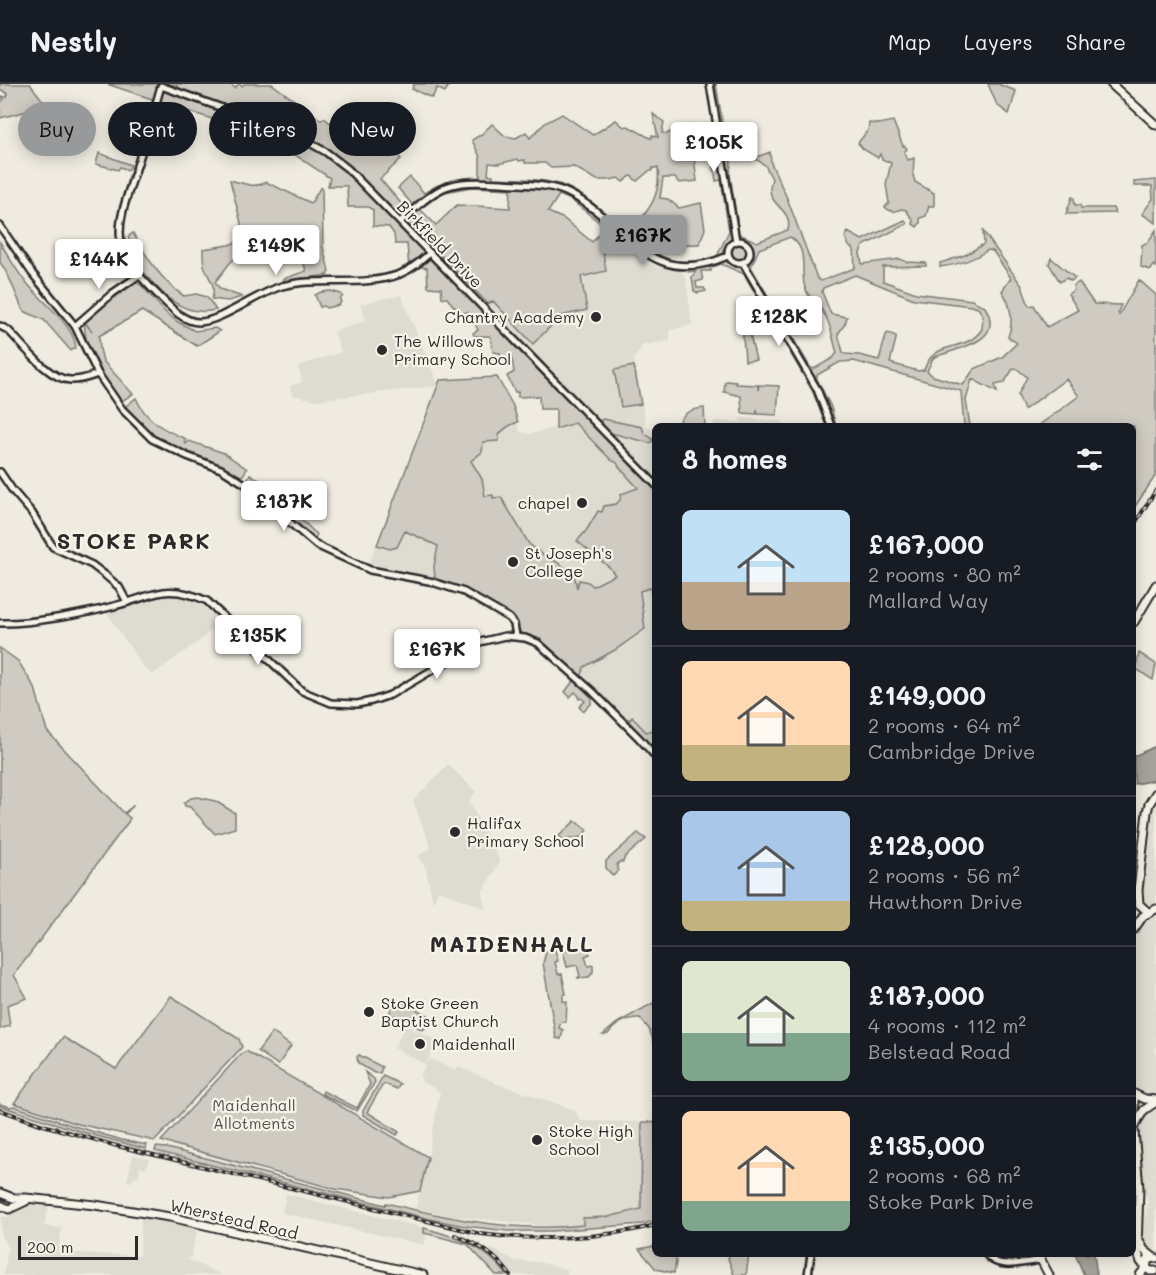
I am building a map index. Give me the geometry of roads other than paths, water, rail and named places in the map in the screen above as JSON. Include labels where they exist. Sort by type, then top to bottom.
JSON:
[{"type":"main road","points":[[1111,84],[1156,125]]},
{"type":"main road","points":[[1136,619],[1156,585]]},
{"type":"main road","points":[[1136,900],[1147,812],[1151,799],[1156,794]]},
{"type":"main road","points":[[1138,890],[1139,904],[1152,910]]},
{"type":"main road","points":[[1136,925],[1140,918],[1152,910]]},
{"type":"main road","points":[[1136,1095],[1156,1101]]},
{"type":"main road","points":[[1136,1122],[1144,1110],[1156,1101]]},
{"type":"main road","points":[[1136,1154],[1138,1254],[1141,1262],[1150,1271],[1155,1272]]},
{"type":"main road","name":"Wherstead Road","points":[[3,1195],[13,1198],[94,1205],[170,1217],[423,1275]]},
{"type":"main road","name":"Wherstead Road","points":[[3,1195],[9,1202],[10,1208],[16,1204],[37,1199]]},
{"type":"main road","points":[[0,1205],[6,1209],[10,1208]]},
{"type":"main road","points":[[1138,1237],[1143,1250],[1155,1258]]},
{"type":"main road","points":[[1041,1257],[1049,1275]]},
{"type":"main road","points":[[1140,1275],[1148,1259],[1155,1258]]},
{"type":"street","points":[[710,84],[736,241]]},
{"type":"street","name":"Birkfield Drive","points":[[138,276],[128,260],[119,225],[161,86],[262,121],[308,141],[348,169],[652,481]]},
{"type":"street","points":[[401,221],[432,193],[456,183],[543,186],[575,197],[643,252],[663,263],[694,267],[728,256]]},
{"type":"street","points":[[0,226],[26,265],[75,326],[82,345],[98,374],[122,409],[152,439],[221,469],[245,484],[316,545],[370,570],[429,581],[464,592],[508,618],[514,624],[516,636]]},
{"type":"street","points":[[736,241],[744,242],[749,248],[749,258],[743,263],[735,263],[728,256],[729,247],[736,241]]},
{"type":"street","points":[[75,326],[113,293],[138,276],[187,320],[198,322],[220,316],[255,297],[283,286],[362,280],[399,274],[415,266],[430,253]]},
{"type":"street","points":[[743,263],[820,396],[830,423]]},
{"type":"street","points":[[0,326],[8,330],[53,374],[69,380],[84,380],[98,374]]},
{"type":"street","points":[[0,471],[32,513],[53,547],[92,565],[119,587],[127,602]]},
{"type":"street","points":[[0,623],[93,611],[156,592],[188,592],[207,601],[302,691],[331,703],[357,704],[381,698],[402,688],[480,642],[505,636],[516,636],[543,647],[622,721],[652,753]]},
{"type":"street","points":[[808,1275],[811,1257]]},
{"type":"street","points":[[989,1257],[1000,1264],[1041,1257]]},
{"type":"railway","points":[[1136,522],[1156,490]]},
{"type":"railway","points":[[0,1110],[117,1146],[481,1234],[524,1238],[591,1236],[652,1226]]},
{"type":"railway","points":[[455,1235],[486,1251],[510,1275]]},
{"type":"place","name":"Chantry Academy","points":[[596,317]]},
{"type":"place","name":"The Willows Primary School","points":[[382,350]]},
{"type":"place","name":"chapel","points":[[582,503]]},
{"type":"place","name":"St Joseph's College","points":[[513,562]]},
{"type":"place","name":"Halifax Primary School","points":[[455,832]]},
{"type":"place","name":"Stoke Green Baptist Church","points":[[369,1012]]},
{"type":"place","name":"Maidenhall","points":[[420,1044]]},
{"type":"place","name":"Stoke High School","points":[[537,1140]]},
{"type":"district","name":"STOKE PARK","points":[[134,541]]},
{"type":"district","name":"MAIDENHALL","points":[[512,944]]},
{"type":"park label","name":"Maidenhall Allotments","points":[[254,1114]]}]
